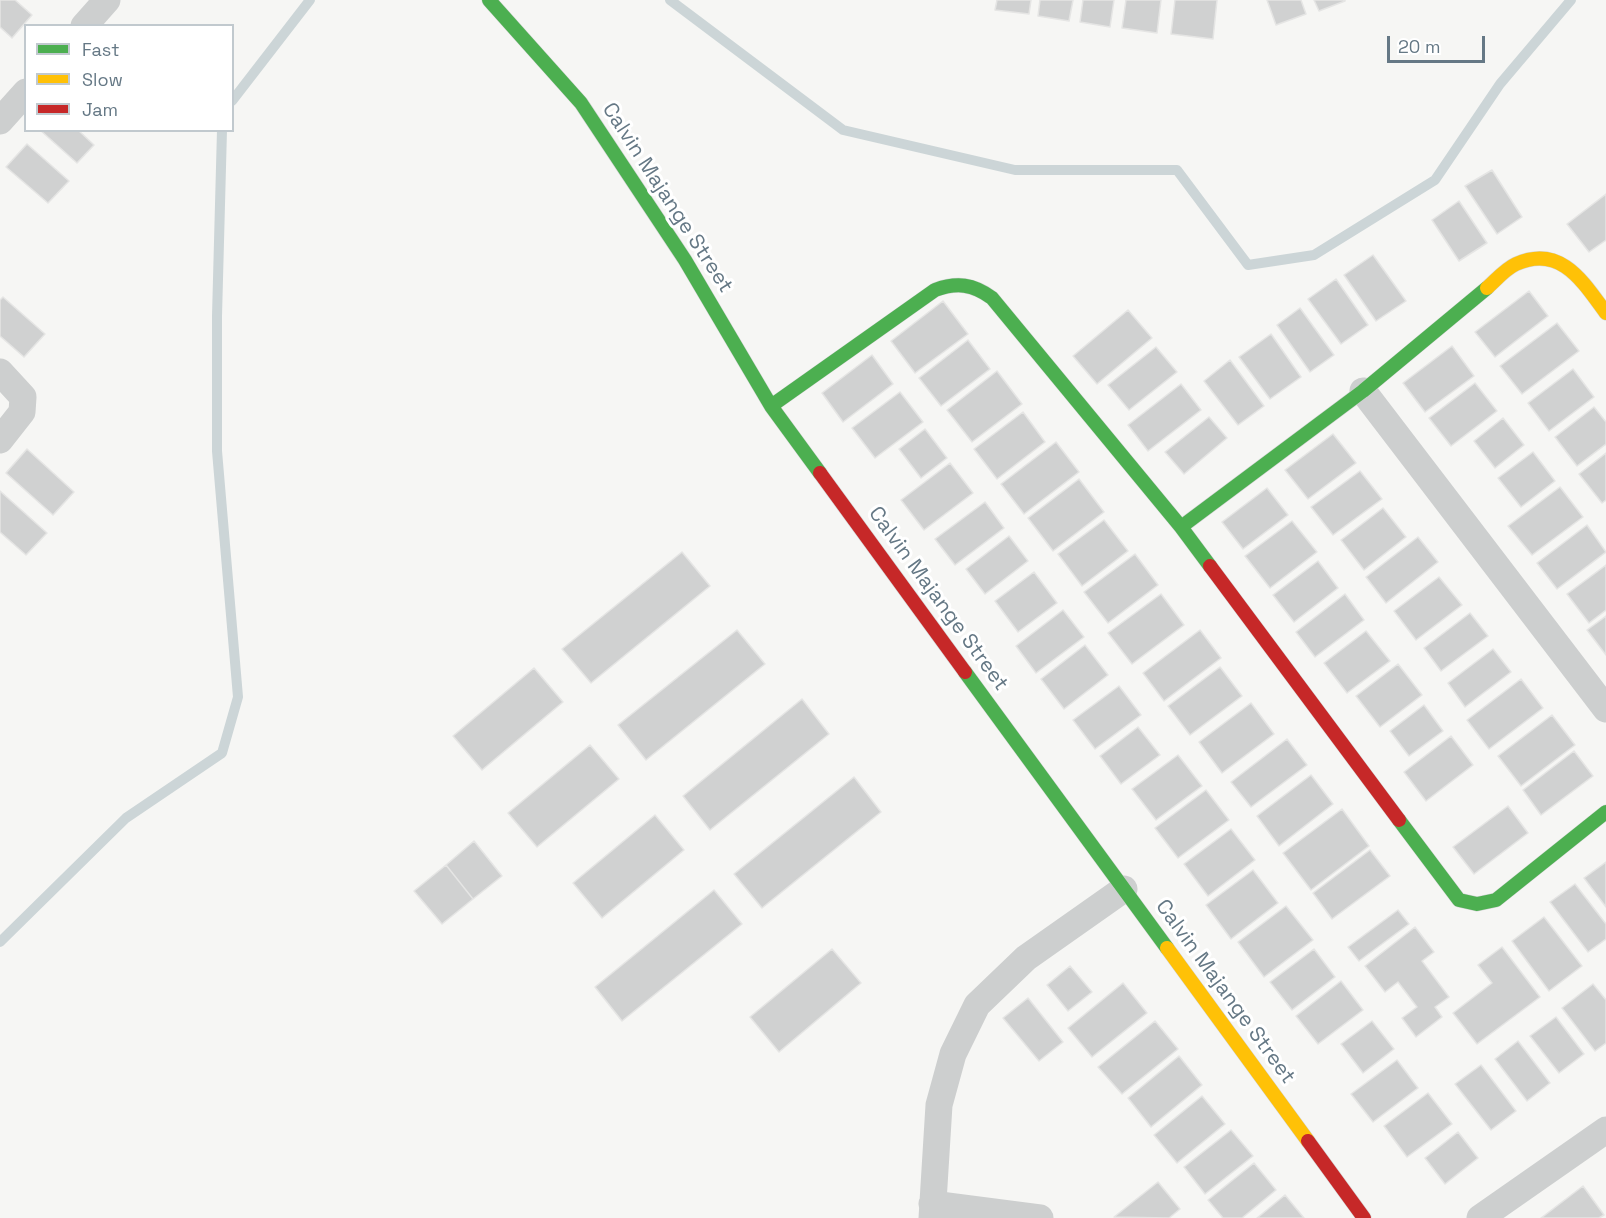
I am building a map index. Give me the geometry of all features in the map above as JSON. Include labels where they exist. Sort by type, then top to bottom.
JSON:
[{"type":"street","points":[[86,24],[107,0]]},
{"type":"street","name":"Calvin Majange Street","points":[[489,0],[581,103],[685,260],[771,406],[1364,1218]]},
{"type":"street","points":[[0,121],[24,94]]},
{"type":"street","points":[[1181,527],[1363,391],[1514,265],[1528,259],[1557,260],[1573,271],[1606,313]]},
{"type":"street","points":[[771,406],[935,290],[946,285],[964,284],[979,287],[992,298],[1181,527],[1459,900],[1470,904],[1496,900],[1606,812]]},
{"type":"street","points":[[0,372],[20,391],[23,405],[18,420],[0,440]]},
{"type":"street","points":[[1363,391],[1606,709]]},
{"type":"street","points":[[1040,1218],[932,1211],[939,1105],[953,1054],[977,1005],[1026,958],[1124,889]]},
{"type":"street","points":[[1480,1218],[1606,1130]]},
{"type":"building","points":[[0,0],[15,0],[32,15],[12,38],[0,27]]},
{"type":"building","points":[[997,0],[1031,0],[1029,14],[995,10]]},
{"type":"building","points":[[1040,0],[1073,0],[1069,21],[1038,16]]},
{"type":"building","points":[[1083,0],[1114,0],[1110,27],[1080,22]]},
{"type":"building","points":[[1126,0],[1161,0],[1157,33],[1122,28]]},
{"type":"building","points":[[1175,0],[1217,0],[1213,39],[1171,34]]},
{"type":"building","points":[[1267,0],[1301,0],[1306,14],[1276,25]]},
{"type":"building","points":[[1314,0],[1345,0],[1345,1],[1319,11]]},
{"type":"building","points":[[42,132],[80,132],[94,145],[77,163]]},
{"type":"building","points":[[27,144],[69,181],[48,203],[6,167]]},
{"type":"building","points":[[1492,170],[1522,217],[1497,234],[1465,186]]},
{"type":"building","points":[[1606,194],[1606,240],[1589,252],[1567,224]]},
{"type":"building","points":[[1459,201],[1487,243],[1459,261],[1432,220]]},
{"type":"building","points":[[1373,255],[1406,301],[1376,321],[1344,275]]},
{"type":"building","points":[[1336,279],[1368,325],[1341,344],[1308,299]]},
{"type":"building","points":[[1529,291],[1548,316],[1495,357],[1475,332]]},
{"type":"building","points":[[3,297],[45,334],[24,357],[0,336],[0,300]]},
{"type":"building","points":[[943,301],[968,334],[915,373],[891,341]]},
{"type":"building","points":[[1300,308],[1334,355],[1310,372],[1277,325]]},
{"type":"building","points":[[1128,310],[1152,338],[1097,384],[1073,356]]},
{"type":"building","points":[[1557,323],[1579,351],[1522,394],[1500,366]]},
{"type":"building","points":[[1271,334],[1301,377],[1270,399],[1239,357]]},
{"type":"building","points":[[968,340],[990,369],[941,406],[919,378]]},
{"type":"building","points":[[1452,346],[1474,376],[1425,412],[1403,383]]},
{"type":"building","points":[[1156,347],[1177,372],[1129,410],[1108,385]]},
{"type":"building","points":[[872,355],[893,384],[843,422],[822,393]]},
{"type":"building","points":[[1230,360],[1264,406],[1238,425],[1204,381]]},
{"type":"building","points":[[1573,369],[1594,397],[1549,431],[1528,403]]},
{"type":"building","points":[[997,371],[1022,404],[972,442],[947,410]]},
{"type":"building","points":[[1475,383],[1497,411],[1451,446],[1429,418]]},
{"type":"building","points":[[1181,384],[1201,410],[1148,451],[1128,425]]},
{"type":"building","points":[[900,392],[923,422],[875,458],[852,428]]},
{"type":"building","points":[[1594,407],[1606,422],[1606,444],[1577,466],[1555,437]]},
{"type":"building","points":[[1023,412],[1045,442],[997,479],[974,449]]},
{"type":"building","points":[[1209,417],[1227,438],[1184,474],[1165,452]]},
{"type":"building","points":[[1503,418],[1524,445],[1495,468],[1474,441]]},
{"type":"building","points":[[925,429],[947,458],[921,478],[899,449]]},
{"type":"building","points":[[1333,434],[1356,463],[1308,499],[1285,470]]},
{"type":"building","points":[[1056,442],[1079,472],[1024,514],[1001,484]]},
{"type":"building","points":[[27,449],[74,492],[53,515],[6,473]]},
{"type":"building","points":[[1533,452],[1555,481],[1521,507],[1498,478]]},
{"type":"building","points":[[1606,453],[1606,500],[1602,503],[1579,474]]},
{"type":"building","points":[[950,463],[973,493],[924,530],[901,500]]},
{"type":"building","points":[[1360,471],[1382,499],[1333,535],[1311,507]]},
{"type":"building","points":[[1079,479],[1104,512],[1053,551],[1028,518]]},
{"type":"building","points":[[1560,487],[1583,517],[1532,555],[1508,526]]},
{"type":"building","points":[[1267,488],[1288,515],[1243,549],[1222,522]]},
{"type":"building","points":[[0,491],[47,533],[26,555],[0,532]]},
{"type":"building","points":[[985,502],[1004,528],[955,565],[935,539]]},
{"type":"building","points":[[1383,508],[1406,537],[1364,570],[1341,540]]},
{"type":"building","points":[[1104,520],[1128,551],[1082,586],[1058,554]]},
{"type":"building","points":[[1292,521],[1317,552],[1270,588],[1245,556]]},
{"type":"building","points":[[1587,525],[1606,552],[1557,589],[1537,563]]},
{"type":"building","points":[[1009,536],[1028,561],[985,594],[966,569]]},
{"type":"building","points":[[1418,537],[1438,562],[1386,603],[1366,577]]},
{"type":"building","points":[[682,552],[710,586],[591,683],[562,649]]},
{"type":"building","points":[[1135,554],[1158,585],[1108,623],[1084,592]]},
{"type":"building","points":[[1318,561],[1338,588],[1294,622],[1273,595]]},
{"type":"building","points":[[1606,565],[1606,610],[1589,623],[1567,594]]},
{"type":"building","points":[[1034,572],[1057,603],[1018,632],[995,601]]},
{"type":"building","points":[[1439,577],[1462,605],[1416,640],[1394,611]]},
{"type":"building","points":[[1161,594],[1184,625],[1132,664],[1108,633]]},
{"type":"building","points":[[1345,594],[1364,620],[1315,657],[1296,632]]},
{"type":"building","points":[[1063,610],[1084,637],[1036,673],[1016,646]]},
{"type":"building","points":[[1470,613],[1488,636],[1441,671],[1424,648]]},
{"type":"building","points":[[1606,616],[1606,655],[1587,630]]},
{"type":"building","points":[[737,630],[765,664],[646,760],[618,725]]},
{"type":"building","points":[[1200,630],[1221,658],[1164,701],[1143,673]]},
{"type":"building","points":[[1366,631],[1390,661],[1347,693],[1324,663]]},
{"type":"building","points":[[1085,645],[1108,675],[1064,709],[1041,679]]},
{"type":"building","points":[[1493,649],[1511,672],[1465,707],[1448,683]]},
{"type":"building","points":[[1398,664],[1422,695],[1380,727],[1356,696]]},
{"type":"building","points":[[1220,667],[1242,696],[1190,735],[1168,706]]},
{"type":"building","points":[[534,668],[563,702],[482,770],[453,736]]},
{"type":"building","points":[[1521,679],[1543,708],[1489,749],[1467,720]]},
{"type":"building","points":[[1119,686],[1141,715],[1095,749],[1073,720]]},
{"type":"building","points":[[802,699],[829,734],[710,830],[683,796]]},
{"type":"building","points":[[1251,703],[1274,734],[1222,773],[1199,742]]},
{"type":"building","points":[[1424,705],[1443,731],[1409,756],[1390,731]]},
{"type":"building","points":[[1552,715],[1575,745],[1521,786],[1498,756]]},
{"type":"building","points":[[1138,727],[1160,755],[1121,784],[1100,756]]},
{"type":"building","points":[[1451,736],[1473,765],[1426,801],[1404,772]]},
{"type":"building","points":[[1287,739],[1307,765],[1251,807],[1231,782]]},
{"type":"building","points":[[590,745],[619,779],[537,847],[508,813]]},
{"type":"building","points":[[1574,751],[1593,776],[1541,815],[1523,790]]},
{"type":"building","points":[[1178,755],[1202,786],[1156,820],[1132,789]]},
{"type":"building","points":[[1311,775],[1333,804],[1279,846],[1257,816]]},
{"type":"building","points":[[854,777],[881,812],[762,908],[734,874]]},
{"type":"building","points":[[1206,790],[1229,820],[1178,858],[1155,828]]},
{"type":"building","points":[[1508,806],[1528,833],[1474,874],[1453,847]]},
{"type":"building","points":[[1342,809],[1369,846],[1311,890],[1283,853]]},
{"type":"building","points":[[655,815],[684,850],[602,918],[573,883]]},
{"type":"building","points":[[1231,829],[1255,860],[1208,896],[1184,864]]},
{"type":"building","points":[[474,841],[502,876],[473,899],[446,865]]},
{"type":"building","points":[[1370,850],[1390,876],[1332,919],[1313,893]]},
{"type":"building","points":[[1606,862],[1606,907],[1584,878]]},
{"type":"building","points":[[446,865],[473,899],[442,924],[414,891]]},
{"type":"building","points":[[1253,870],[1278,903],[1231,939],[1206,905]]},
{"type":"building","points":[[1575,884],[1606,924],[1606,939],[1588,952],[1550,902]]},
{"type":"building","points":[[714,890],[742,924],[622,1021],[595,987]]},
{"type":"building","points":[[1286,906],[1313,940],[1264,977],[1238,942]]},
{"type":"building","points":[[1398,910],[1409,924],[1359,961],[1348,947]]},
{"type":"building","points":[[1544,917],[1582,966],[1549,991],[1512,941]]},
{"type":"building","points":[[1415,927],[1434,952],[1422,961],[1449,997],[1435,1007],[1442,1017],[1416,1037],[1402,1018],[1417,1007],[1398,982],[1385,992],[1365,966]]},
{"type":"building","points":[[1502,947],[1540,997],[1477,1044],[1453,1013],[1492,983],[1478,965]]},
{"type":"building","points":[[832,949],[861,983],[779,1052],[750,1017]]},
{"type":"building","points":[[1314,949],[1335,977],[1292,1010],[1270,982]]},
{"type":"building","points":[[1070,966],[1092,992],[1068,1011],[1047,985]]},
{"type":"building","points":[[1341,981],[1363,1010],[1318,1044],[1296,1016]]},
{"type":"building","points":[[1123,983],[1147,1013],[1092,1057],[1068,1028]]},
{"type":"building","points":[[1593,984],[1606,1000],[1606,1043],[1595,1051],[1562,1008]]},
{"type":"building","points":[[1028,998],[1063,1042],[1039,1061],[1003,1018]]},
{"type":"building","points":[[1556,1017],[1584,1054],[1559,1073],[1530,1036]]},
{"type":"building","points":[[1155,1021],[1178,1049],[1122,1094],[1098,1067]]},
{"type":"building","points":[[1372,1021],[1394,1049],[1363,1073],[1341,1044]]},
{"type":"building","points":[[1518,1041],[1550,1083],[1527,1101],[1495,1059]]},
{"type":"building","points":[[1179,1056],[1202,1085],[1151,1127],[1128,1098]]},
{"type":"building","points":[[1397,1060],[1418,1088],[1373,1122],[1351,1094]]},
{"type":"building","points":[[1481,1065],[1516,1111],[1491,1130],[1455,1084]]},
{"type":"building","points":[[1428,1093],[1452,1124],[1407,1157],[1384,1126]]},
{"type":"building","points":[[1202,1096],[1225,1124],[1177,1163],[1154,1135]]},
{"type":"building","points":[[1231,1130],[1253,1156],[1205,1194],[1184,1167]]},
{"type":"building","points":[[1458,1132],[1478,1158],[1445,1184],[1425,1158]]},
{"type":"building","points":[[1254,1163],[1276,1190],[1242,1218],[1223,1218],[1208,1200]]},
{"type":"building","points":[[1158,1182],[1180,1209],[1169,1218],[1114,1217]]},
{"type":"building","points":[[1583,1186],[1604,1215],[1599,1218],[1541,1218]]},
{"type":"building","points":[[1285,1195],[1304,1218],[1257,1218]]},
{"type":"waterway","points":[[234,98],[310,0]]},
{"type":"waterway","points":[[670,0],[843,130],[1015,170],[1177,170],[1248,265],[1314,255],[1435,180],[1500,84],[1571,0]]},
{"type":"waterway","points":[[0,942],[126,818],[222,753],[238,697],[217,451],[217,316],[222,132]]},
{"type":"traffic: fast","points":[[489,0],[581,103],[685,260],[771,406],[820,473]]},
{"type":"traffic: fast","points":[[771,406],[935,290],[958,285],[971,287],[992,298],[1181,527],[1210,566]]},
{"type":"traffic: fast","points":[[1181,527],[1363,391],[1487,288]]},
{"type":"traffic: fast","points":[[965,672],[1167,948]]},
{"type":"traffic: fast","points":[[1399,820],[1459,900],[1477,904],[1496,900],[1606,812]]},
{"type":"traffic: slow","points":[[1487,288],[1516,264],[1532,259],[1546,259],[1569,269],[1589,289],[1606,313]]},
{"type":"traffic: slow","points":[[1167,948],[1308,1141]]},
{"type":"traffic: jam","points":[[820,473],[965,672]]},
{"type":"traffic: jam","points":[[1210,566],[1399,820]]},
{"type":"traffic: jam","points":[[1308,1141],[1364,1218]]}]
